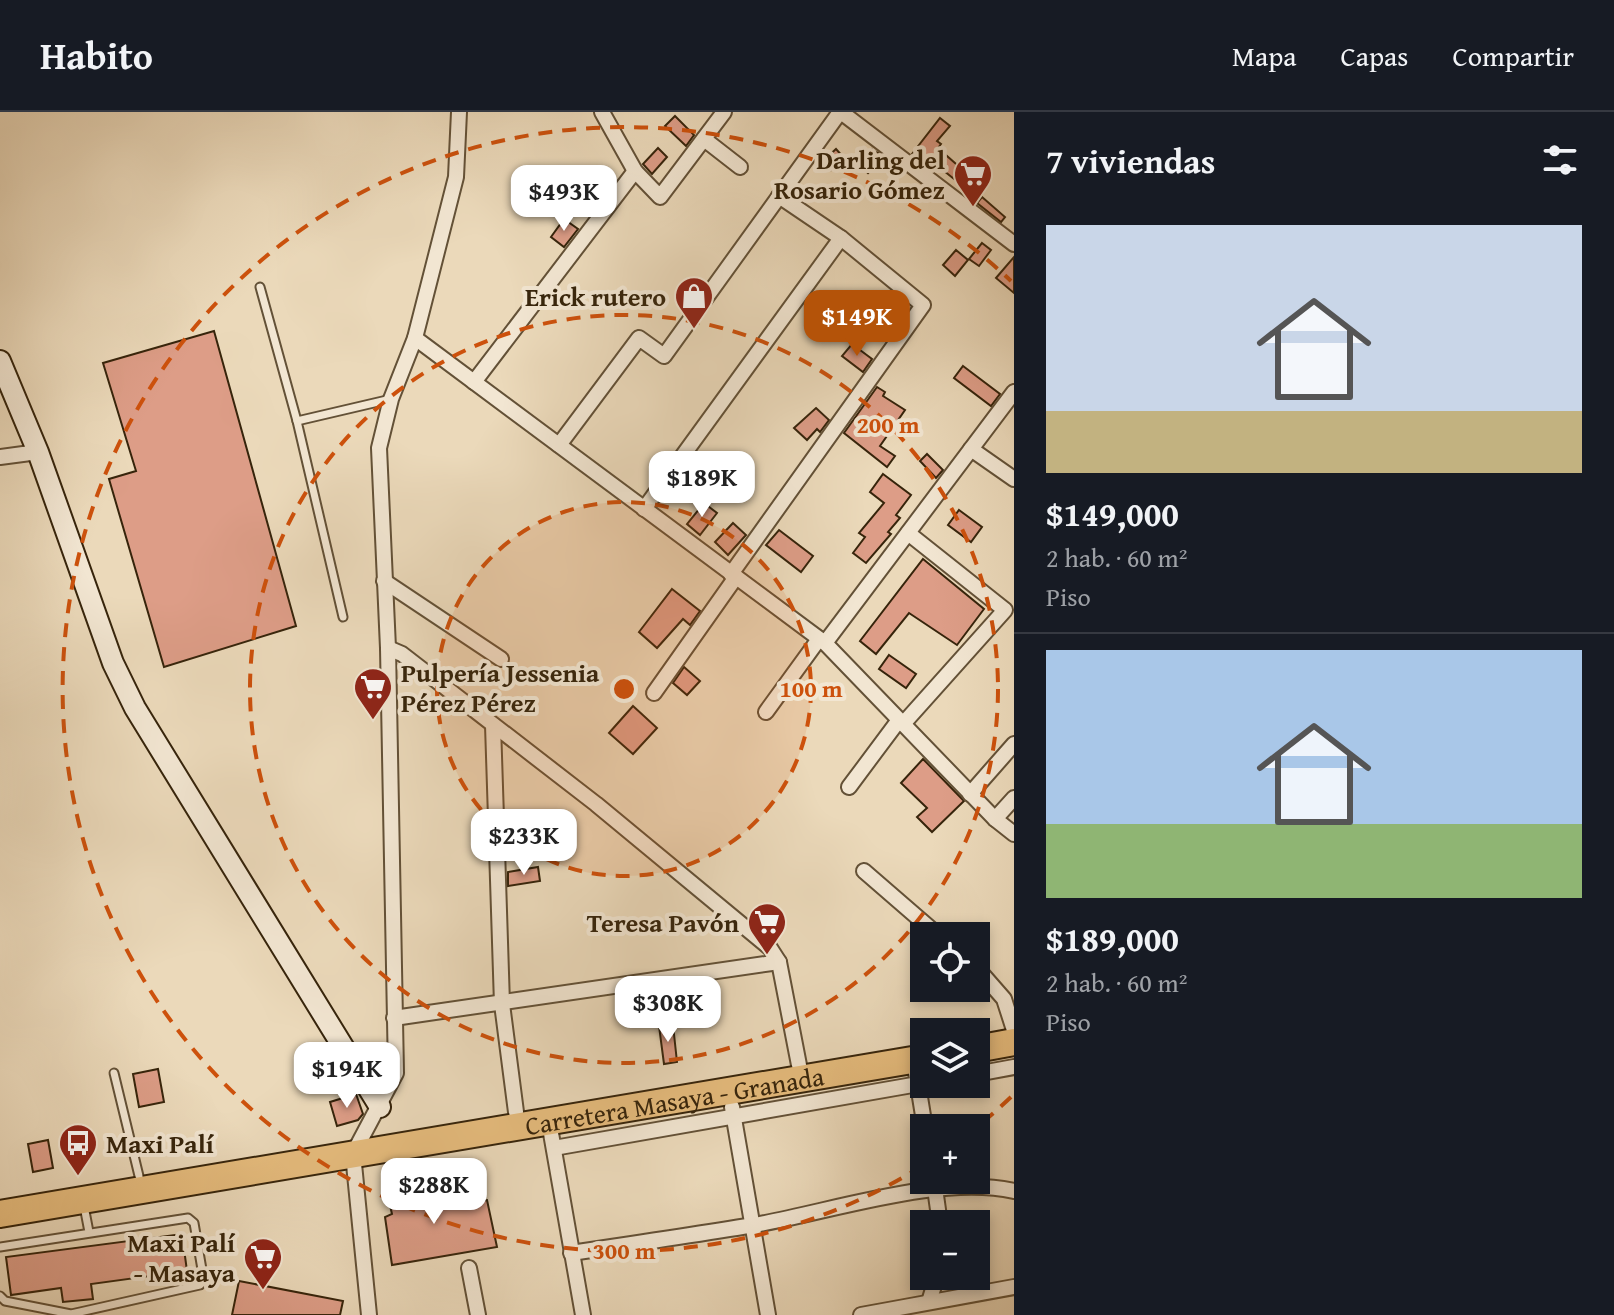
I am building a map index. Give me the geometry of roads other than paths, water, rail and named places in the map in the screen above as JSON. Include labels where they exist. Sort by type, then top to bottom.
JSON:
[{"type":"highway","points":[[990,1034],[1014,1030]]},
{"type":"highway","points":[[990,1046],[1014,1042]]},
{"type":"highway","name":"Carretera Masaya - Granada","points":[[0,1214],[516,1112],[799,1065],[910,1066]]},
{"type":"highway","name":"Carretera Masaya - Granada","points":[[0,1200],[139,1176],[357,1145],[732,1102],[910,1068]]},
{"type":"street","points":[[369,1315],[357,1145],[396,1073],[388,648],[379,448],[391,399],[415,338],[456,177],[459,112]]},
{"type":"street","points":[[602,112],[635,171],[658,196],[663,196],[724,112]]},
{"type":"street","points":[[559,445],[639,338],[664,356],[840,112],[1014,244]]},
{"type":"street","points":[[704,139],[740,167]]},
{"type":"street","points":[[474,382],[635,171]]},
{"type":"street","points":[[654,693],[923,305],[841,238],[779,196]]},
{"type":"street","points":[[644,509],[841,238]]},
{"type":"street","points":[[415,338],[822,641],[970,794],[1014,834]]},
{"type":"street","points":[[0,361],[38,452],[113,663],[135,708],[380,1107]]},
{"type":"street","points":[[766,712],[908,533],[1014,392]]},
{"type":"street","points":[[971,449],[1014,479]]},
{"type":"street","points":[[0,457],[38,452]]},
{"type":"street","points":[[849,787],[901,722],[1005,610],[908,533]]},
{"type":"street","points":[[384,581],[501,659]]},
{"type":"street","points":[[388,648],[402,654],[493,725],[770,948],[779,962],[799,1065]]},
{"type":"street","points":[[493,725],[502,1004],[516,1112]]},
{"type":"street","points":[[970,794],[1014,744]]},
{"type":"street","points":[[995,819],[1014,798]]},
{"type":"street","points":[[864,871],[923,922]]},
{"type":"street","points":[[394,1018],[779,962]]},
{"type":"street","points":[[990,983],[1004,999],[1014,1030]]},
{"type":"street","points":[[990,1071],[1014,1067]]},
{"type":"street","points":[[554,1148],[732,1102],[768,1315]]},
{"type":"street","points":[[549,1122],[583,1315]]},
{"type":"street","points":[[990,1187],[1014,1191]]},
{"type":"street","points":[[571,1253],[754,1225],[910,1190]]},
{"type":"street","points":[[469,1268],[478,1315]]},
{"type":"street","points":[[861,1315],[1014,1287]]},
{"type":"street","points":[[929,1302],[933,1290]]},
{"type":"lane","points":[[260,287],[297,421],[343,617]]},
{"type":"lane","points":[[297,421],[391,399]]},
{"type":"lane","points":[[114,1073],[139,1176]]},
{"type":"lane","points":[[83,1200],[89,1232]]},
{"type":"lane","points":[[0,1247],[188,1218],[194,1223],[203,1284],[71,1314],[5,1301],[0,1296]]},
{"type":"place","name":"Darling del Rosario Gómez","points":[[973,208]]},
{"type":"place","name":"Erick rutero","points":[[694,330]]},
{"type":"place","name":"Pulpería Jessenia Pérez Pérez","points":[[373,721]]},
{"type":"place","name":"Teresa Pavón","points":[[767,956]]},
{"type":"place","name":"Maxi Palí","points":[[78,1177]]},
{"type":"place","name":"Maxi Palí - Masaya","points":[[263,1291]]}]
